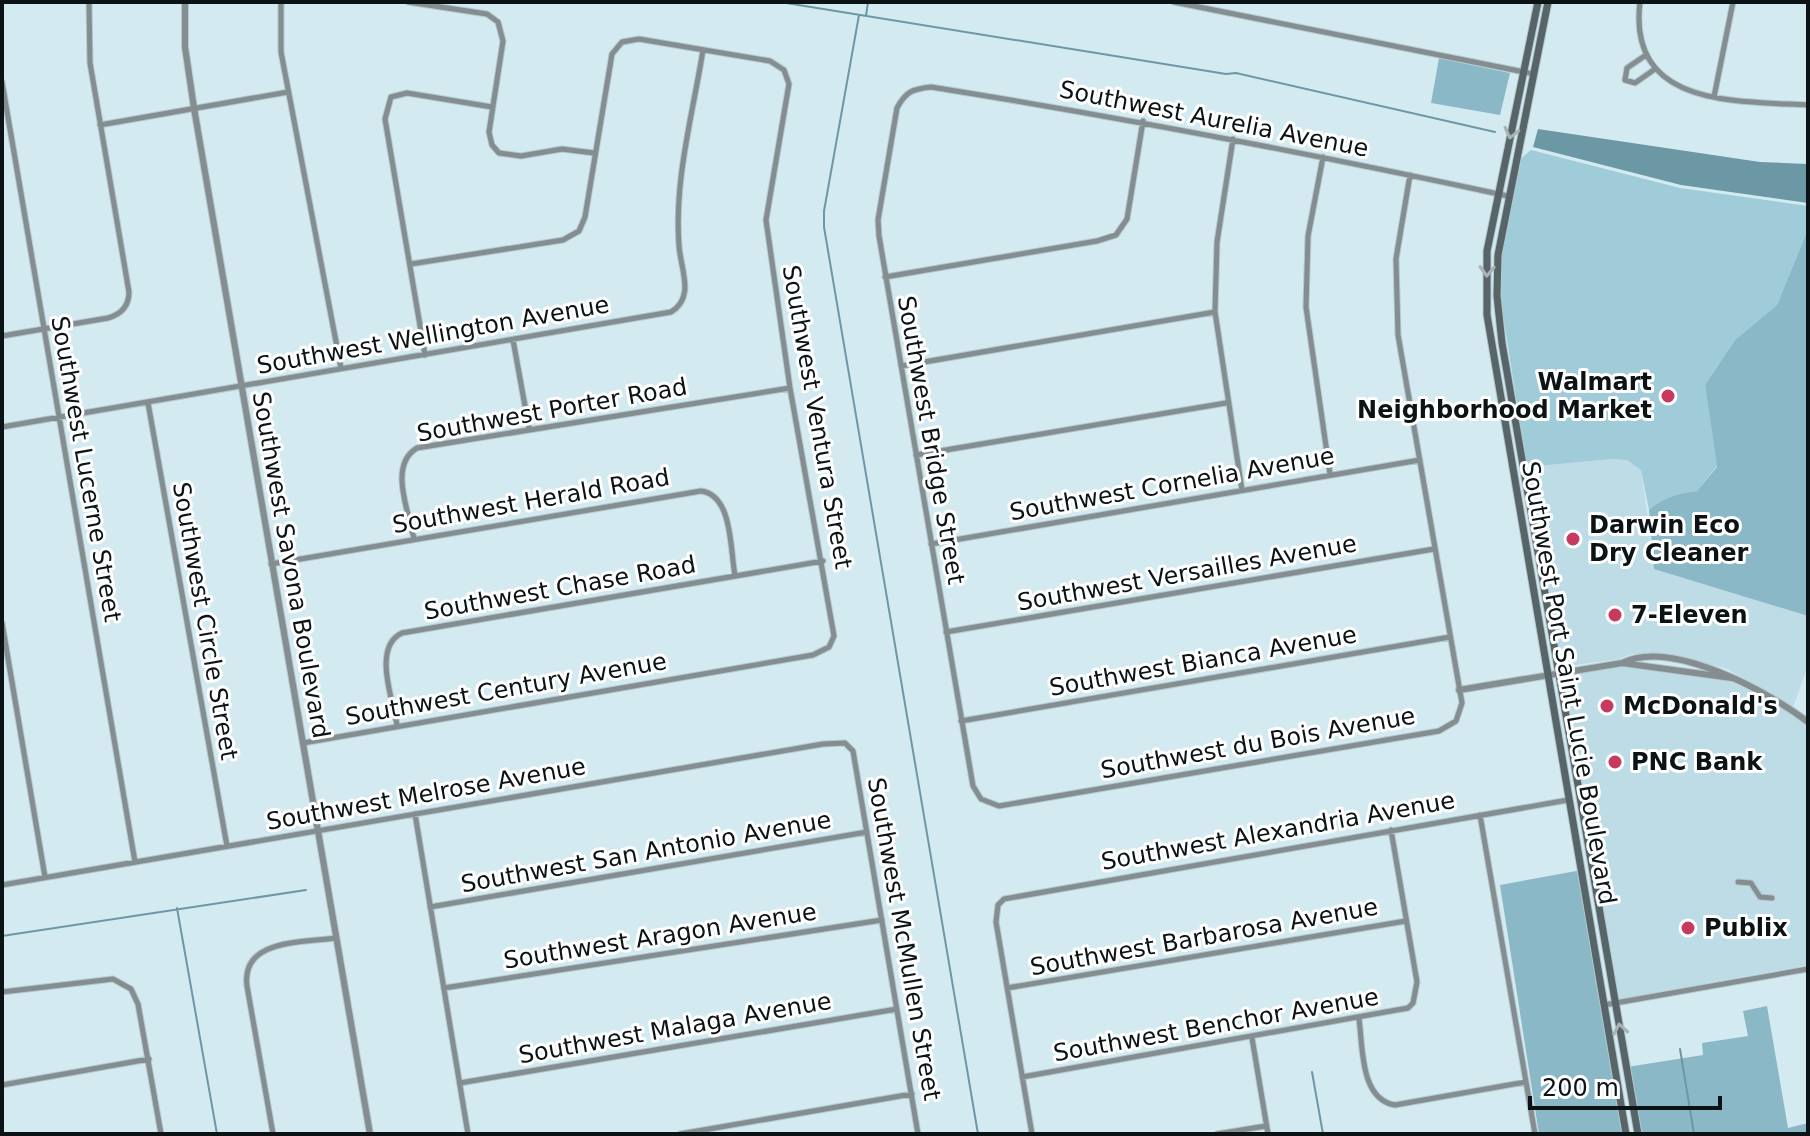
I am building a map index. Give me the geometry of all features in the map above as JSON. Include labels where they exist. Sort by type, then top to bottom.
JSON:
[{"type":"main road","name":"Southwest Port Saint Lucie Boulevard","points":[[1538,2],[1498,255],[1497,296],[1557,672],[1638,1134]]},
{"type":"main road","name":"Southwest Port Saint Lucie Boulevard","points":[[1548,2],[1498,194],[1487,251],[1487,315],[1626,1134]]},
{"type":"main road","points":[[1513,469],[1527,489]]},
{"type":"main road","points":[[1568,800],[1584,820]]},
{"type":"street","points":[[2,336],[108,318],[123,310],[129,292],[90,63],[89,2]]},
{"type":"street","name":"Southwest Savona Boulevard","points":[[185,2],[185,47],[194,108],[370,1134]]},
{"type":"street","points":[[408,2],[487,14],[498,22],[503,37],[490,138],[499,153],[513,156],[562,149],[594,153]]},
{"type":"street","points":[[1174,2],[1529,73]]},
{"type":"street","points":[[1640,2],[1639,34],[1646,55],[1672,84],[1714,97],[1808,105]]},
{"type":"street","points":[[1714,97],[1733,2]]},
{"type":"street","points":[[281,3],[280,37],[288,92],[341,368]]},
{"type":"street","points":[[411,264],[563,240],[575,234],[583,225],[612,54],[618,45],[632,39],[703,50]]},
{"type":"street","name":"Southwest Ventura Street","points":[[703,50],[770,61],[780,66],[789,78],[766,220],[790,388],[834,629],[829,647],[813,655],[715,671]]},
{"type":"street","name":"Southwest Wellington Avenue","points":[[2,427],[664,314],[679,306],[686,293],[679,244],[681,190],[703,50]]},
{"type":"street","points":[[1646,55],[1627,68],[1625,80],[1635,83],[1656,69]]},
{"type":"street","name":"Southwest Lucerne Street","points":[[2,82],[135,862]]},
{"type":"street","name":"Southwest Aurelia Avenue","points":[[912,89],[931,87],[1143,121],[1508,196]]},
{"type":"street","name":"Southwest Bridge Street","points":[[912,89],[897,108],[878,220],[885,277],[961,721],[973,786],[981,799]]},
{"type":"street","points":[[100,125],[288,92]]},
{"type":"street","points":[[425,355],[385,119],[388,101],[407,93],[492,107]]},
{"type":"street","points":[[885,277],[1097,241],[1116,235],[1127,219],[1143,121]]},
{"type":"street","points":[[1233,139],[1217,242],[1215,312],[1226,403],[1242,490]]},
{"type":"street","points":[[1323,157],[1308,236],[1306,307],[1330,474]]},
{"type":"street","name":"Southwest du Bois Avenue","points":[[981,799],[999,806],[1439,731],[1456,721],[1462,703],[1398,335],[1395,286],[1399,232],[1410,175]]},
{"type":"street","points":[[900,366],[1215,312]]},
{"type":"street","points":[[513,340],[529,428]]},
{"type":"street","name":"Southwest Porter Road","points":[[414,539],[401,471],[408,454],[423,446],[790,388]]},
{"type":"street","name":"Southwest Circle Street","points":[[148,403],[227,846]]},
{"type":"street","points":[[916,455],[1226,403]]},
{"type":"street","name":"Southwest Cornelia Avenue","points":[[931,544],[1420,460]]},
{"type":"street","name":"Southwest Herald Road","points":[[271,564],[701,491],[713,494],[724,509],[735,575]]},
{"type":"street","name":"Southwest Versailles Avenue","points":[[946,632],[1434,549]]},
{"type":"street","name":"Southwest Chase Road","points":[[397,725],[386,652],[398,635],[823,561]]},
{"type":"street","points":[[2,623],[45,877]]},
{"type":"street","name":"Southwest Bianca Avenue","points":[[961,721],[1450,637]]},
{"type":"street","points":[[1459,690],[1622,663],[1734,679],[1782,703],[1808,722]]},
{"type":"street","name":"Southwest Century Avenue","points":[[303,743],[715,671]]},
{"type":"street","name":"Southwest Melrose Avenue","points":[[2,885],[823,744],[845,743],[853,751]]},
{"type":"street","name":"Southwest McMullen Street","points":[[853,751],[918,1134]]},
{"type":"street","name":"Southwest Alexandria Avenue","points":[[1007,988],[996,922],[998,905],[1013,895],[1568,800]]},
{"type":"street","points":[[415,814],[468,1134]]},
{"type":"street","points":[[1480,815],[1535,1134]]},
{"type":"street","points":[[1391,830],[1406,921]]},
{"type":"street","name":"Southwest San Antonio Avenue","points":[[430,907],[867,832]]},
{"type":"street","points":[[1738,882],[1751,883],[1760,897],[1772,898]]},
{"type":"street","name":"Southwest Aragon Avenue","points":[[444,988],[882,920]]},
{"type":"street","name":"Southwest Barbarosa Avenue","points":[[1007,988],[1406,921]]},
{"type":"street","name":"Southwest Benchor Avenue","points":[[1022,1077],[1401,1012],[1413,1003],[1417,982],[1406,921]]},
{"type":"street","points":[[273,1134],[247,986],[248,965],[254,955],[266,949],[335,938]]},
{"type":"street","points":[[1604,1005],[1808,969]]},
{"type":"street","points":[[2,992],[113,979],[131,989],[138,1004],[161,1134]]},
{"type":"street","points":[[1007,988],[1032,1134]]},
{"type":"street","name":"Southwest Malaga Avenue","points":[[460,1083],[897,1009]]},
{"type":"street","points":[[1359,1019],[1369,1083],[1378,1099],[1386,1103],[1395,1105],[1526,1082]]},
{"type":"street","points":[[1252,1038],[1268,1134]]},
{"type":"street","points":[[2,1085],[149,1059]]},
{"type":"street","points":[[680,1134],[912,1094]]},
{"type":"street","points":[[1217,1134],[1266,1126]]},
{"type":"shaded area","points":[[1439,58],[1510,73],[1500,115],[1431,103]]},
{"type":"shaded area","points":[[1538,129],[1760,162],[1808,164],[1808,203],[1681,185],[1533,147]]},
{"type":"shaded area","points":[[1531,150],[1680,188],[1808,206],[1808,229],[1777,305],[1735,340],[1705,385],[1717,466],[1697,491],[1672,496],[1649,510],[1641,470],[1627,460],[1527,467],[1500,296],[1501,256],[1519,160]]},
{"type":"shaded area","points":[[1808,229],[1808,616],[1654,569],[1649,510],[1672,496],[1697,491],[1717,467],[1705,385],[1735,340],[1777,305]]},
{"type":"shaded area","points":[[1627,460],[1641,470],[1655,569],[1808,616],[1808,666],[1793,707],[1725,668],[1676,657],[1631,654],[1619,659],[1560,667],[1527,467]]},
{"type":"shaded area","points":[[1622,667],[1733,682],[1781,706],[1808,727],[1808,965],[1614,1000],[1561,675]]},
{"type":"shaded area","points":[[1582,870],[1628,1134],[1539,1134],[1500,885]]},
{"type":"shaded area","points":[[1767,1006],[1788,1128],[1808,1123],[1808,1134],[1637,1134],[1627,1067],[1703,1055],[1702,1043],[1748,1036],[1743,1011]]},
{"type":"waterway","points":[[780,2],[1226,74],[1236,73],[1495,132]]},
{"type":"waterway","points":[[866,16],[868,2]]},
{"type":"waterway","points":[[859,15],[824,211],[824,227],[978,1134]]},
{"type":"waterway","points":[[2,936],[306,890]]},
{"type":"waterway","points":[[177,908],[217,1134]]},
{"type":"waterway","points":[[1680,1049],[1694,1134]]},
{"type":"waterway","points":[[1312,1072],[1323,1134]]},
{"type":"place","name":"Walmart Neighborhood Market","points":[[1668,396]]},
{"type":"place","name":"Darwin Eco Dry Cleaner","points":[[1573,539]]},
{"type":"place","name":"7-Eleven","points":[[1615,615]]},
{"type":"place","name":"McDonald's","points":[[1607,706]]},
{"type":"place","name":"PNC Bank","points":[[1615,762]]},
{"type":"place","name":"Publix","points":[[1688,928]]}]
